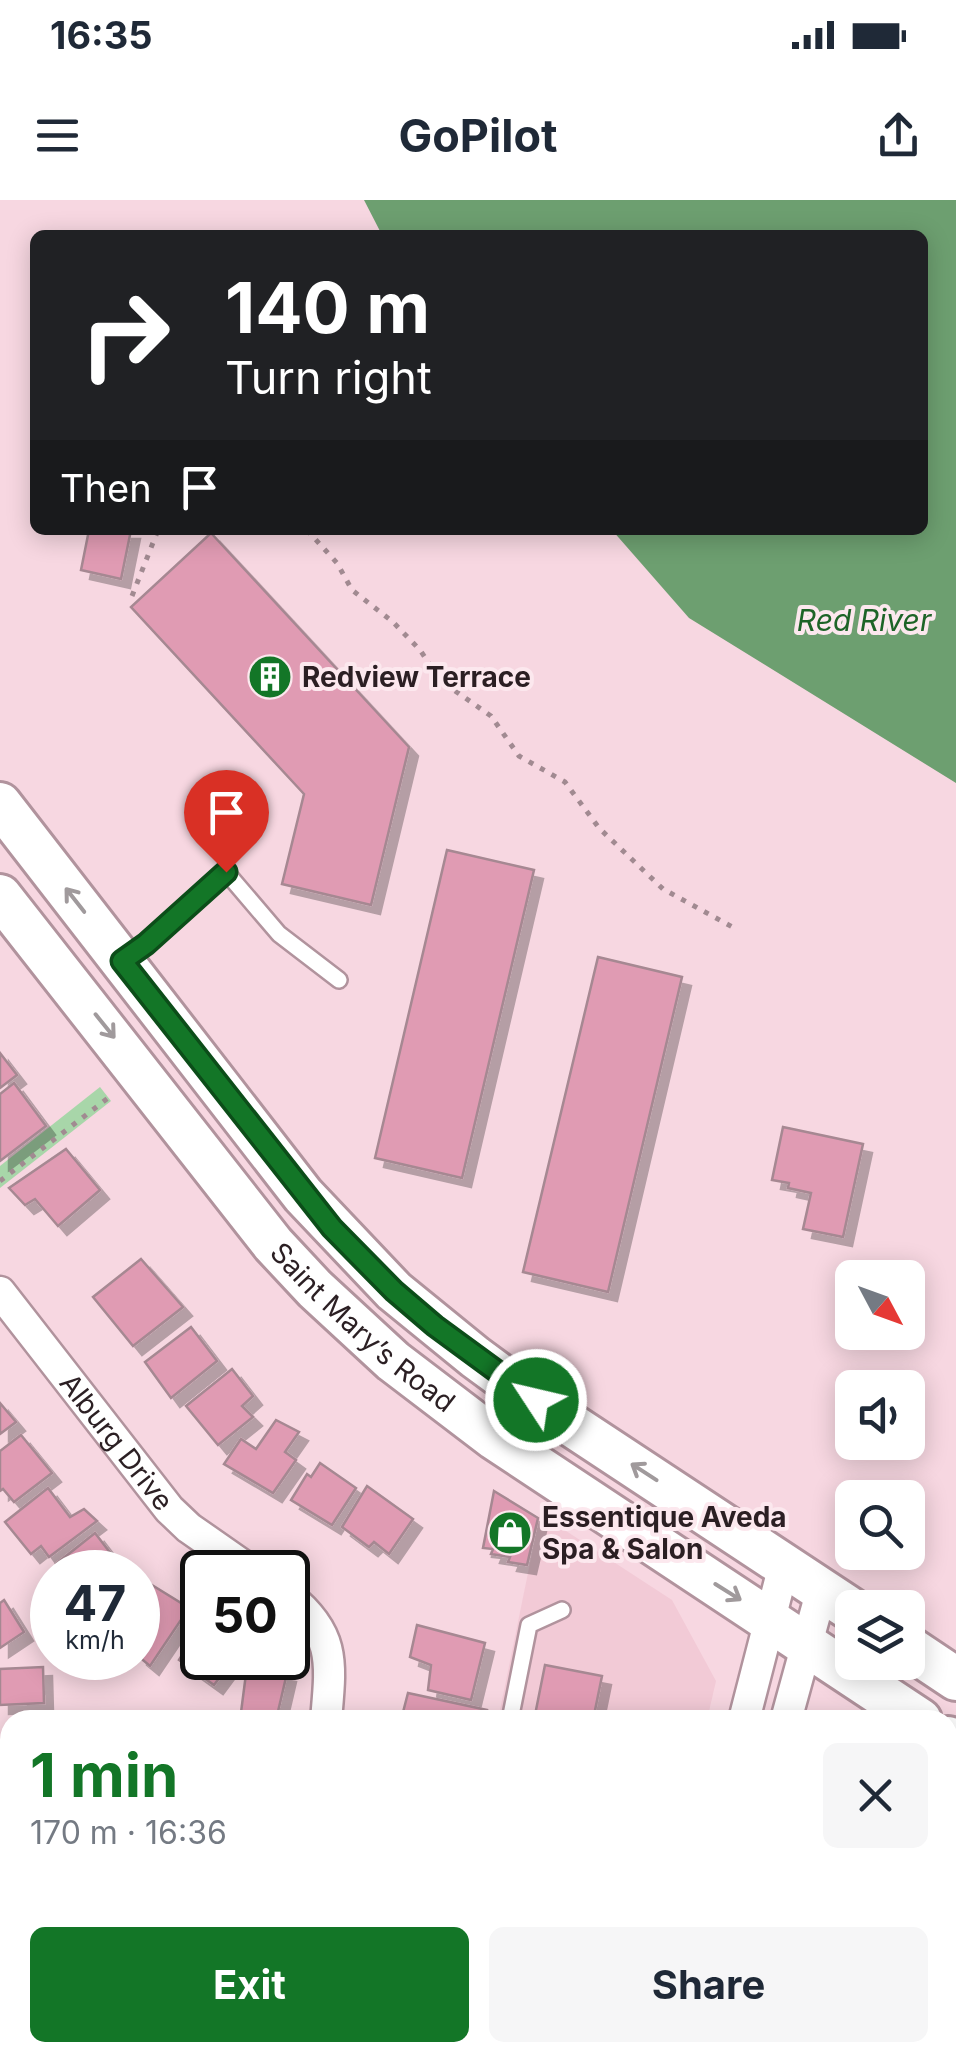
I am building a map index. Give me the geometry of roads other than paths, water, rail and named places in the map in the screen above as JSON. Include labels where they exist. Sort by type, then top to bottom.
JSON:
[{"type":"main road","name":"Saint Mary’s Road","points":[[0,804],[303,1194],[394,1291],[475,1357],[536,1400],[835,1598]]},
{"type":"main road","name":"Saint Mary’s Road","points":[[0,896],[142,1072],[273,1244],[392,1362],[494,1438],[905,1710]]},
{"type":"main road","points":[[63,974],[114,950]]},
{"type":"main road","points":[[925,1658],[956,1679]]},
{"type":"street","name":"Alburg Drive","points":[[0,1292],[169,1509],[220,1550]]},
{"type":"street","points":[[747,1710],[784,1565]]},
{"type":"street","points":[[789,1710],[808,1645],[835,1602]]},
{"type":"street","points":[[310,1617],[324,1636],[329,1671],[327,1710]]},
{"type":"lane","points":[[114,950],[146,944],[226,872],[279,934],[338,980]]},
{"type":"lane","points":[[512,1710],[530,1626],[562,1610]]},
{"type":"water","name":"Red River","points":[[364,200],[956,200],[956,783],[689,618],[616,535],[928,535],[928,230],[379,230]]},
{"type":"place","name":"Redview Terrace","points":[[270,677]]},
{"type":"place","name":"Essentique Aveda Spa & Salon","points":[[510,1533]]}]
